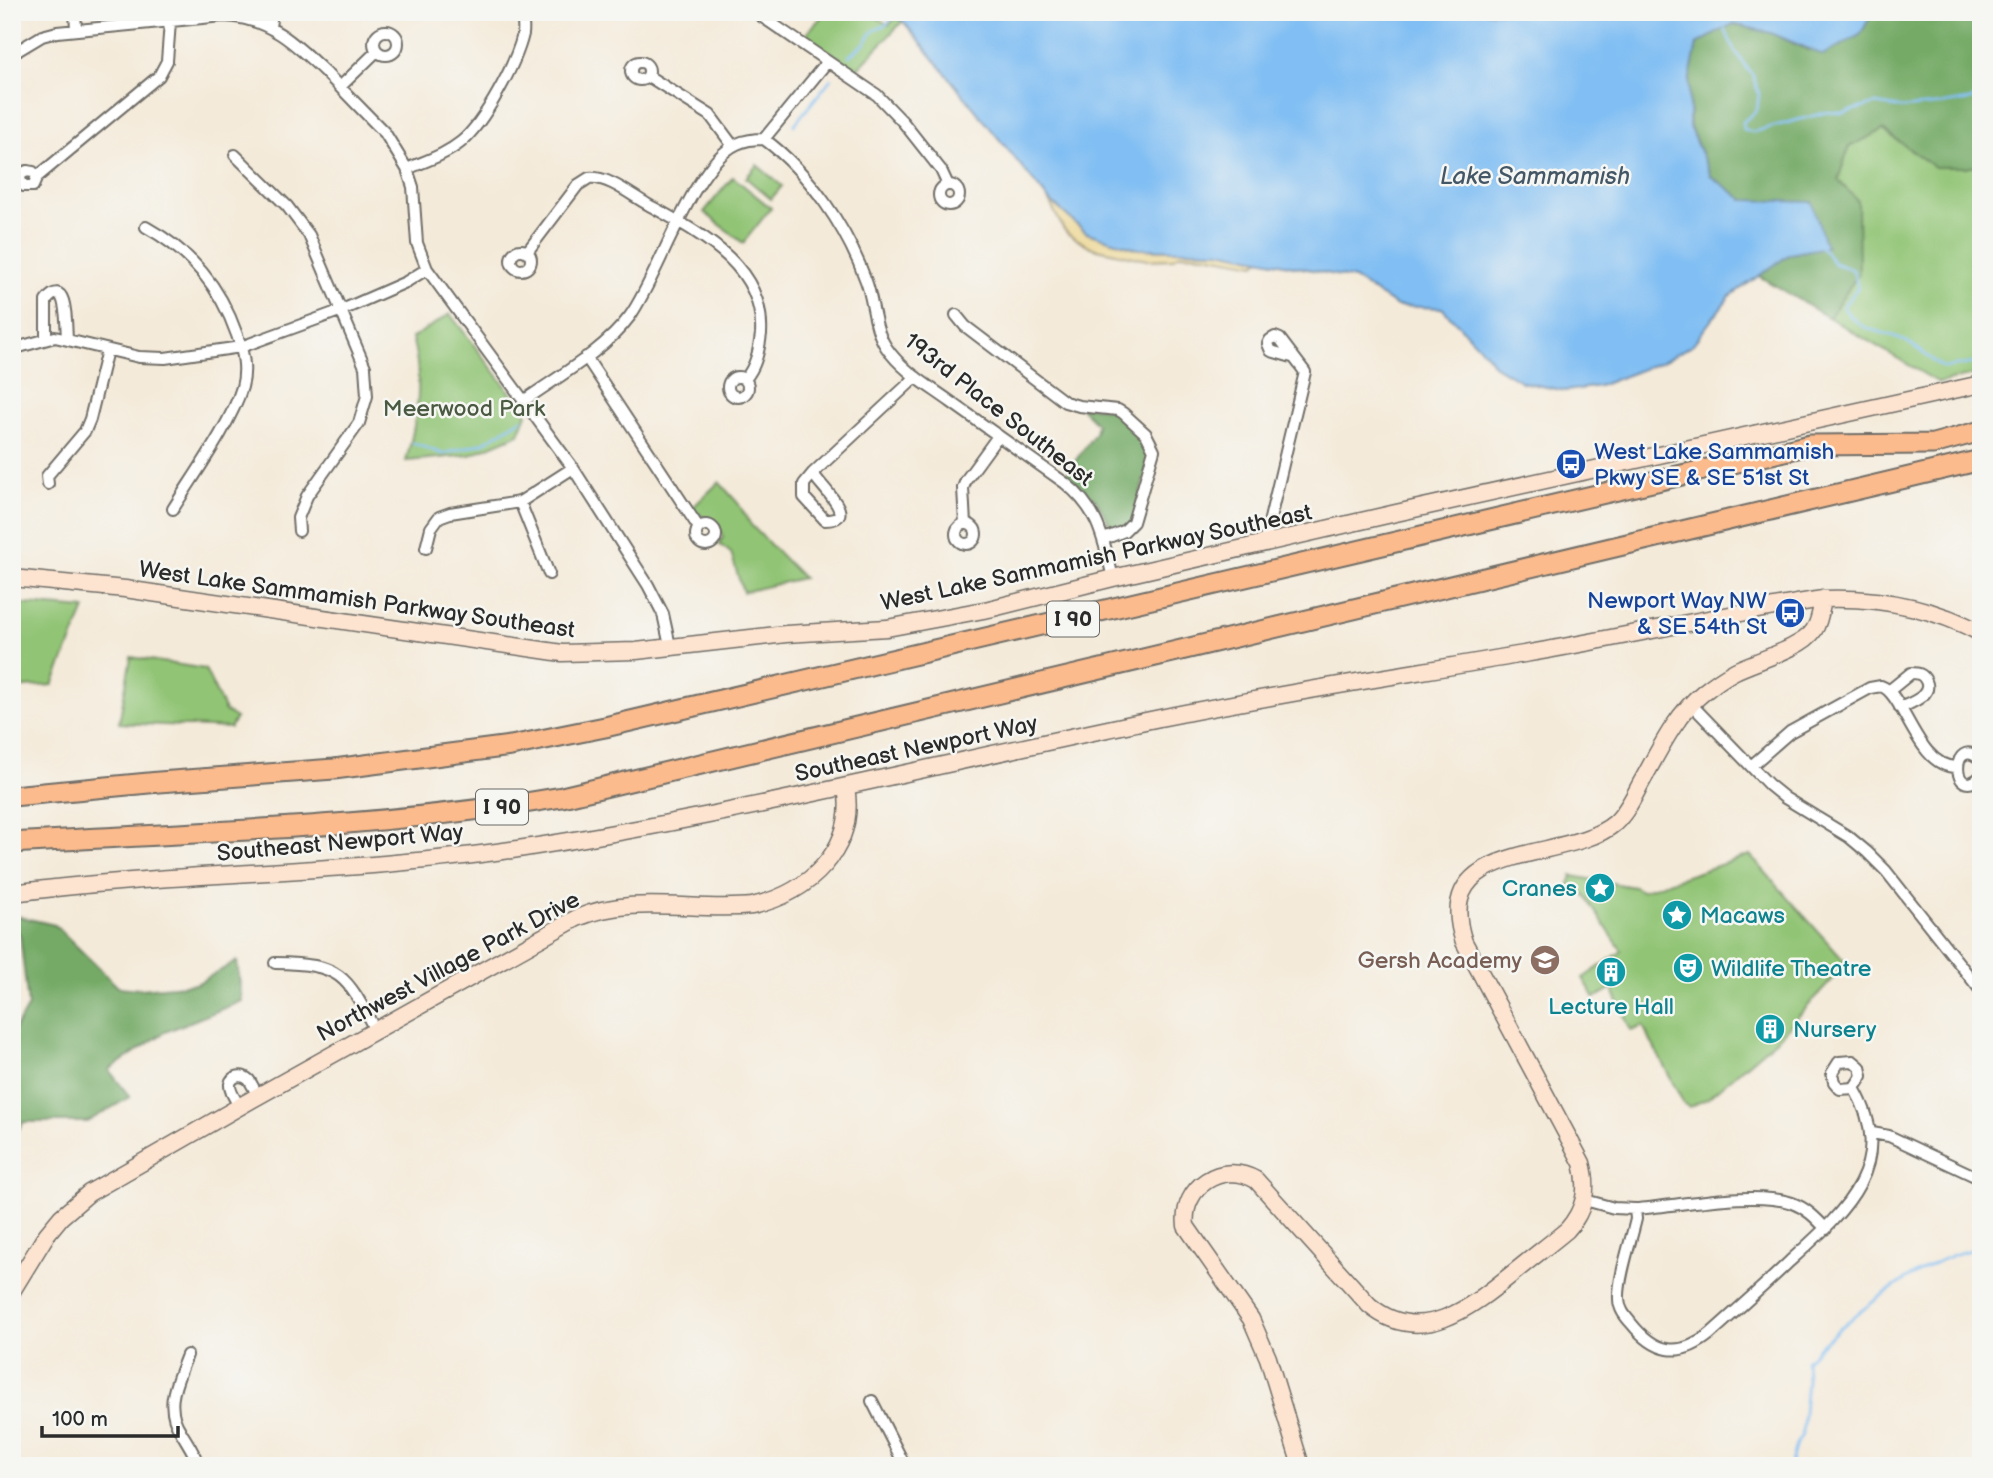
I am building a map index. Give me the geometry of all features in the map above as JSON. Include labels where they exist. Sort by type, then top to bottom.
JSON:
[{"type":"highway","name":"I 90","points":[[12,796],[334,769],[511,746],[737,698],[1810,445],[1933,444],[1981,431]]},
{"type":"highway","name":"I 90","points":[[12,842],[402,820],[562,797],[1981,460]]},
{"type":"street","points":[[75,12],[76,29]]},
{"type":"street","points":[[270,27],[272,12]]},
{"type":"street","points":[[407,169],[458,145],[478,124],[496,95],[518,47],[524,25],[522,12]]},
{"type":"street","points":[[755,12],[863,84],[890,107],[941,170],[948,185]]},
{"type":"street","points":[[12,54],[41,36],[76,29],[238,16],[270,27],[296,44],[385,133],[407,169],[413,187],[417,243],[427,269],[573,468],[648,585],[663,614],[670,646]]},
{"type":"street","points":[[37,177],[159,76],[167,61],[170,22]]},
{"type":"street","points":[[340,88],[377,51]]},
{"type":"street","points":[[525,400],[586,357],[630,316],[704,177],[733,146],[764,139],[827,62]]},
{"type":"street","points":[[648,76],[710,115],[733,146]]},
{"type":"street","name":"193rd Place Southeast","points":[[764,139],[792,165],[827,206],[861,266],[881,337],[895,358],[916,377],[1075,492],[1095,516],[1104,539],[1113,578]]},
{"type":"street","points":[[235,155],[299,220],[321,258],[365,367],[367,396],[359,423],[301,507],[299,531]]},
{"type":"street","points":[[527,252],[578,186],[589,178],[601,179],[678,222],[727,254],[745,275],[754,293],[760,310],[760,345],[756,360],[745,379]]},
{"type":"street","points":[[146,227],[168,239],[200,267],[222,299],[241,347],[244,374],[237,400],[173,509]]},
{"type":"street","points":[[12,349],[55,337],[139,357],[165,358],[241,347],[342,310],[406,282],[427,269]]},
{"type":"street","points":[[47,339],[46,301],[50,296],[56,295],[62,298],[65,304],[66,339]]},
{"type":"street","points":[[956,315],[965,326],[1066,402],[1118,410],[1150,439],[1154,450],[1133,522],[1124,531],[1104,539]]},
{"type":"street","points":[[48,485],[47,477],[85,431],[107,350]]},
{"type":"street","points":[[586,357],[699,528]]},
{"type":"street","points":[[1264,544],[1305,372],[1292,358]]},
{"type":"street","points":[[813,473],[916,377]]},
{"type":"street","name":"West Lake Sammamish Parkway Southeast","points":[[12,578],[125,589],[550,651],[600,653],[786,634],[865,630],[912,625],[989,609],[1396,513],[1981,384]]},
{"type":"street","points":[[965,524],[963,488],[998,436]]},
{"type":"street","points":[[426,548],[434,522],[443,515],[520,502],[573,468]]},
{"type":"street","points":[[520,502],[549,574]]},
{"type":"street","points":[[1301,1466],[1268,1358],[1251,1318],[1186,1226],[1187,1203],[1201,1184],[1220,1175],[1249,1175],[1377,1311],[1409,1324],[1437,1321],[1467,1308],[1567,1230],[1576,1220],[1587,1187],[1582,1163],[1464,942],[1460,929],[1459,904],[1462,895],[1476,875],[1495,864],[1522,853],[1583,841],[1615,823],[1627,808],[1663,743],[1690,704],[1735,671],[1807,637],[1817,623],[1823,599]]},
{"type":"street","name":"Southeast Newport Way","points":[[12,893],[190,876],[385,865],[616,832],[846,787],[1162,718],[1319,687],[1527,654],[1823,599],[1866,599],[1899,604],[1926,610],[1981,633]]},
{"type":"street","points":[[1890,690],[1911,673],[1919,674],[1925,679],[1927,687],[1924,694],[1900,708]]},
{"type":"street","points":[[1751,766],[1777,741],[1800,726],[1870,688],[1881,686],[1890,690],[1914,733],[1929,752],[1949,767],[1956,767]]},
{"type":"street","points":[[1690,704],[1785,798],[1833,826],[1867,852],[1886,871],[1981,991]]},
{"type":"street","points":[[1981,760],[1966,755],[1959,760],[1956,767],[1958,775],[1965,781],[1973,781],[1981,776]]},
{"type":"street","name":"Northwest Village Park Drive","points":[[12,1291],[47,1234],[89,1193],[553,930],[588,913],[633,905],[737,908],[768,902],[797,889],[816,873],[842,841],[848,814],[846,787]]},
{"type":"street","points":[[275,963],[320,966],[342,977],[356,994],[375,1030]]},
{"type":"street","points":[[239,1106],[230,1088],[236,1077],[243,1076],[248,1079],[258,1096]]},
{"type":"street","points":[[1635,1209],[1636,1219],[1619,1291],[1621,1309],[1635,1328],[1652,1344],[1682,1350],[1710,1334],[1845,1208],[1860,1183],[1870,1153],[1872,1133],[1869,1118],[1854,1088]]},
{"type":"street","points":[[1872,1133],[1889,1136],[1981,1179]]},
{"type":"street","points":[[1584,1200],[1614,1208],[1635,1209],[1767,1198],[1805,1209],[1826,1228]]},
{"type":"street","points":[[187,1354],[174,1392],[171,1412],[179,1431],[194,1450],[199,1466]]},
{"type":"street","points":[[872,1401],[905,1466]]},
{"type":"green space","points":[[826,12],[868,12],[889,25],[896,18],[903,21],[857,69],[804,36]]},
{"type":"green space","points":[[1873,12],[1981,12],[1981,167],[1934,167],[1883,130],[1849,147],[1838,180],[1858,201],[1859,273],[1829,318],[1759,276],[1790,254],[1826,246],[1744,200],[1711,176],[1690,127],[1689,82],[1697,44],[1733,24],[1771,33],[1808,50],[1860,35]]},
{"type":"green space","points":[[1981,55],[1981,373],[1939,383],[1759,276],[1790,254],[1744,200]]},
{"type":"green space","points":[[757,165],[782,186],[771,199],[746,178]]},
{"type":"green space","points":[[733,177],[771,208],[743,243],[704,212]]},
{"type":"green space","name":"Meerwood Park","points":[[450,314],[527,414],[519,434],[470,455],[406,461],[418,400],[418,369],[412,338]]},
{"type":"green space","points":[[1079,406],[1111,409],[1153,445],[1133,522],[1115,534],[1096,500],[1066,474],[1095,433],[1097,424]]},
{"type":"green space","points":[[719,482],[738,503],[751,525],[803,578],[743,592],[731,553],[719,544],[723,537],[717,525],[692,508]]},
{"type":"green space","points":[[12,603],[85,609],[53,685],[12,688]]},
{"type":"green space","points":[[131,657],[205,669],[225,711],[236,718],[230,728],[119,723]]},
{"type":"green space","points":[[1750,855],[1847,964],[1781,1035],[1707,1099],[1689,1107],[1684,1104],[1643,1026],[1631,1031],[1612,988],[1595,998],[1583,978],[1622,951],[1584,895],[1568,886],[1572,876],[1634,887],[1641,891]]},
{"type":"green space","points":[[12,915],[55,925],[118,987],[141,989],[196,984],[237,961],[242,1001],[165,1032],[109,1070],[130,1097],[87,1122],[24,1122],[12,1138],[12,1034],[28,1006],[20,935],[12,925]]},
{"type":"sand","points":[[1048,199],[1087,233],[1139,249],[1220,251],[1260,259],[1255,264],[1205,255],[1180,254],[1172,259],[1147,260],[1093,248],[1068,234]]},
{"type":"water","name":"Lake Sammamish","points":[[882,12],[1873,12],[1860,35],[1823,55],[1771,33],[1733,24],[1697,44],[1689,82],[1689,127],[1711,176],[1744,200],[1812,202],[1826,247],[1790,254],[1729,297],[1693,344],[1666,360],[1599,386],[1566,391],[1522,382],[1494,365],[1442,308],[1397,306],[1354,279],[1284,264],[1220,251],[1139,249],[1087,233],[1048,199],[903,21]]},
{"type":"waterway","points":[[849,56],[865,43],[873,31],[887,24],[896,12]]},
{"type":"waterway","points":[[1725,29],[1734,50],[1753,76],[1759,94],[1757,110],[1743,122],[1744,129],[1753,132],[1827,112],[1843,113],[1875,104],[1901,108],[1981,98]]},
{"type":"waterway","points":[[794,125],[831,79]]},
{"type":"waterway","points":[[1819,245],[1834,263],[1853,270],[1858,287],[1843,307],[1857,322],[1907,342],[1944,368],[1981,362]]},
{"type":"waterway","points":[[413,443],[443,454],[483,443],[522,419]]},
{"type":"waterway","points":[[1790,1466],[1796,1444],[1802,1435],[1806,1360],[1855,1316],[1896,1286],[1940,1261],[1961,1252],[1981,1248]]},
{"type":"place","name":"West Lake Sammamish Pkwy SE & SE 51st St","points":[[1571,464]]},
{"type":"place","name":"Newport Way NW & SE 54th St","points":[[1790,613]]},
{"type":"place","name":"Cranes","points":[[1600,888]]},
{"type":"place","name":"Macaws","points":[[1677,915]]},
{"type":"place","name":"Gersh Academy","points":[[1545,960]]},
{"type":"place","name":"Wildlife Theatre","points":[[1688,968]]},
{"type":"place","name":"Lecture Hall","points":[[1611,972]]},
{"type":"place","name":"Nursery","points":[[1770,1029]]}]
